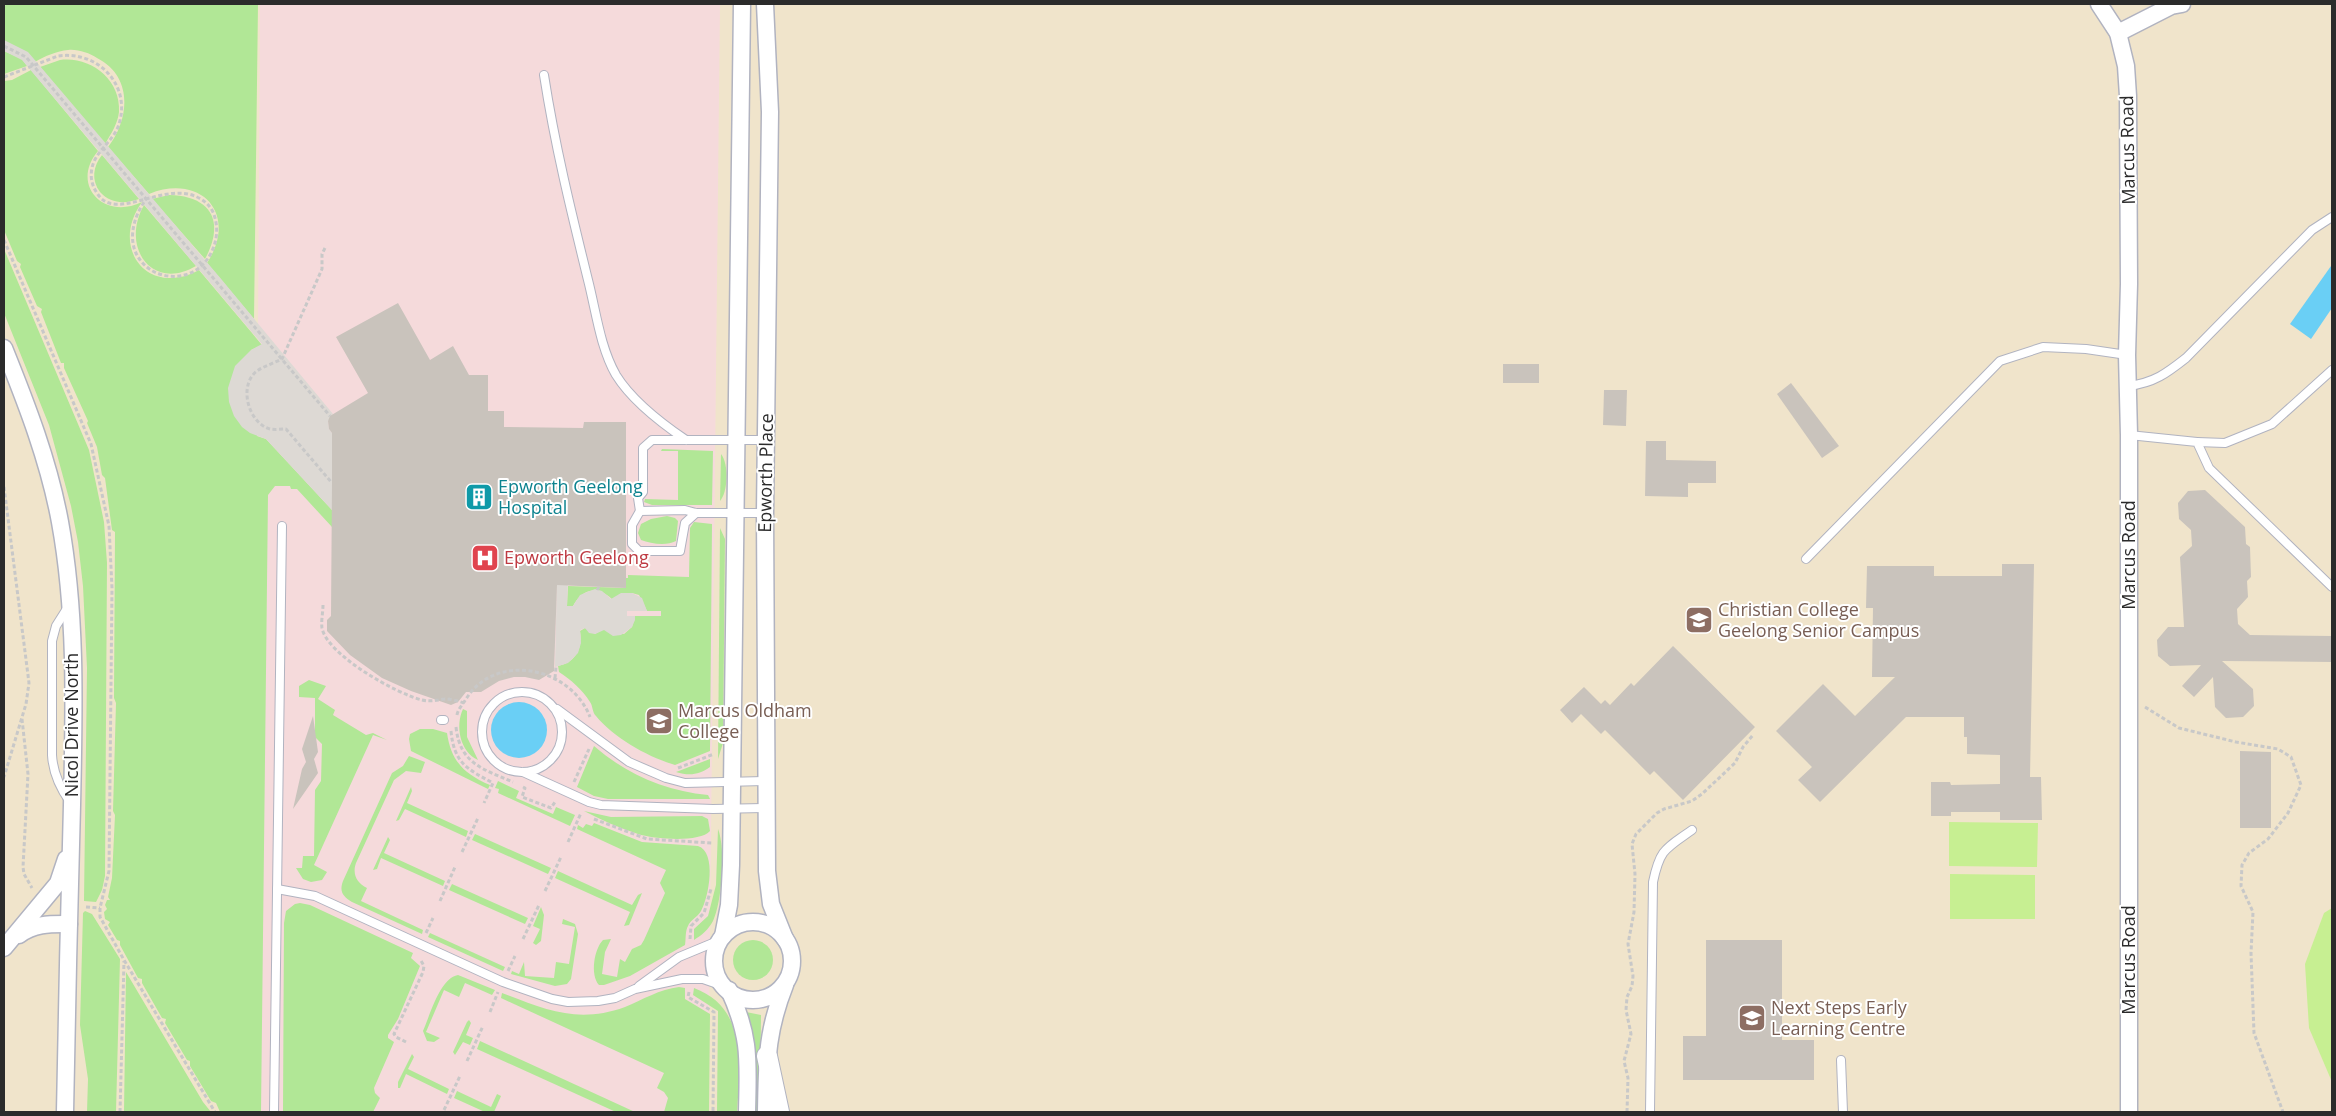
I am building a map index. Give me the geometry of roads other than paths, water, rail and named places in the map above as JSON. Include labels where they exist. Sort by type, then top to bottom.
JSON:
[{"type":"street","name":"Epworth Place","points":[[722,938],[730,887],[732,809],[742,4]]},
{"type":"street","name":"Epworth Place","points":[[764,4],[770,112],[765,513],[768,884],[774,914],[785,938]]},
{"type":"street","name":"Marcus Road","points":[[2100,4],[2118,33],[2126,66],[2129,121],[2127,355],[2129,435],[2129,1112]]},
{"type":"street","points":[[2118,33],[2172,6],[2182,4]]},
{"type":"street","name":"Nicol Drive North","points":[[4,348],[27,408],[51,481],[64,545],[70,603],[74,689],[65,1112]]},
{"type":"street","points":[[7,945],[58,882],[71,845]]},
{"type":"street","points":[[747,1112],[748,1055],[746,1035],[740,1015],[727,989],[718,977],[715,965],[716,952],[722,938],[734,927],[755,922],[775,928],[785,938],[792,958],[788,978],[774,1014],[767,1056],[766,1112]]},
{"type":"street","points":[[7,945],[32,927],[69,924]]},
{"type":"street","points":[[727,989],[745,998],[758,999],[776,992],[788,978]]},
{"type":"street","points":[[767,1056],[779,1112]]},
{"type":"lane","points":[[544,75],[562,175],[598,322],[612,366],[626,389],[669,429],[686,440]]},
{"type":"lane","points":[[2128,386],[2146,384],[2167,373],[2186,358],[2312,230],[2332,217]]},
{"type":"lane","points":[[1806,559],[2000,361],[2043,347],[2086,349],[2127,355]]},
{"type":"lane","points":[[2129,435],[2225,444],[2272,424],[2332,370]]},
{"type":"lane","points":[[696,513],[685,523],[680,550],[639,551],[632,544],[632,525],[640,511],[638,498],[644,492],[643,448],[652,440],[766,440]]},
{"type":"lane","points":[[2197,442],[2209,468],[2332,587]]},
{"type":"lane","points":[[640,511],[685,510],[696,513],[765,513]]},
{"type":"lane","points":[[274,1112],[282,526]]},
{"type":"lane","points":[[766,781],[685,783],[649,772],[629,762],[540,696],[527,692],[514,692],[496,701],[484,718],[482,731],[484,744],[490,756],[499,765],[510,770],[523,772],[589,802],[601,805],[732,809],[767,808]]},
{"type":"lane","points":[[523,772],[536,769],[547,763],[556,753],[561,741],[562,728],[559,716],[551,704]]},
{"type":"lane","points":[[1650,1112],[1653,882],[1658,860],[1667,848],[1692,830]]},
{"type":"lane","points":[[277,888],[315,896],[444,956],[539,995],[568,1002],[598,1001],[614,998],[635,989],[679,957],[722,938]]},
{"type":"lane","points":[[635,989],[690,979],[706,980],[727,989]]},
{"type":"lane","points":[[1841,1060],[1844,1112]]},
{"type":"water","points":[[2331,266],[2332,308],[2311,339],[2290,324]]},
{"type":"water","points":[[513,702],[525,702],[535,706],[543,714],[547,730],[543,746],[535,754],[525,758],[513,758],[503,754],[495,746],[491,736],[491,724],[495,714],[503,706]]},
{"type":"place","name":"Epworth Geelong Hospital","points":[[479,497]]},
{"type":"place","name":"Epworth Geelong","points":[[485,558]]},
{"type":"place","name":"Christian College Geelong Senior Campus","points":[[1699,620]]},
{"type":"place","name":"Marcus Oldham College","points":[[659,721]]},
{"type":"place","name":"Next Steps Early Learning Centre","points":[[1752,1018]]}]
